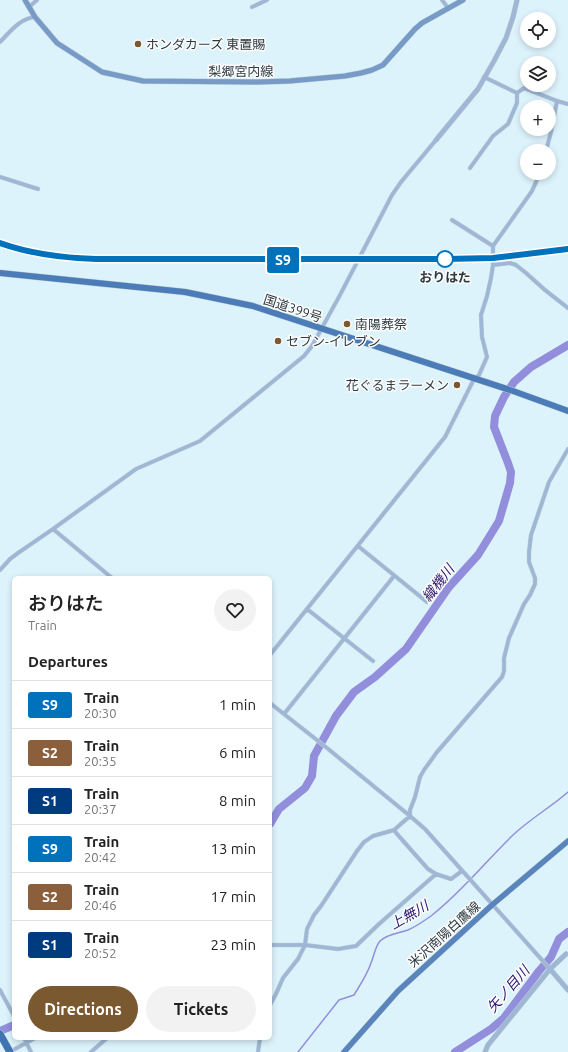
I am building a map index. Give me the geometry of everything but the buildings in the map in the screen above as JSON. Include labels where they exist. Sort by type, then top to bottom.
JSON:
[{"type":"highway","name":"国道399号","points":[[0,273],[185,292],[253,306],[513,391],[568,411]]},
{"type":"highway","points":[[0,1034],[10,1049]]},
{"type":"main road","name":"梨郷宮内線","points":[[25,0],[35,17],[57,43],[102,72],[143,81],[258,82],[290,81],[345,76],[372,70],[383,65],[422,23],[463,0]]},
{"type":"main road","name":"米沢南陽白鷹線","points":[[344,1052],[398,991],[492,905],[568,841]]},
{"type":"street","points":[[29,7],[37,0]]},
{"type":"street","points":[[252,7],[266,0]]},
{"type":"street","points":[[442,0],[448,8]]},
{"type":"street","points":[[0,570],[18,553],[136,469],[200,441],[304,356],[312,346],[340,295],[392,195],[401,182],[478,89],[506,38],[517,0]]},
{"type":"street","points":[[0,42],[20,23],[30,17],[35,17]]},
{"type":"street","points":[[484,77],[517,93]]},
{"type":"street","points":[[517,93],[524,88],[568,104]]},
{"type":"street","points":[[470,168],[493,136],[508,124],[518,103],[517,93]]},
{"type":"street","points":[[547,144],[551,132],[557,101]]},
{"type":"street","points":[[0,177],[38,189]]},
{"type":"street","points":[[272,653],[445,437],[474,379],[479,375],[487,357],[482,337],[480,315],[487,296],[493,265],[493,246],[532,191],[537,180]]},
{"type":"street","points":[[452,220],[493,246]]},
{"type":"street","points":[[493,265],[510,263],[516,265],[568,308]]},
{"type":"street","points":[[272,1001],[283,978],[298,959],[305,945],[307,929],[314,915],[357,851],[364,842],[373,836],[394,830],[410,816],[410,810],[420,777],[424,770],[444,743],[502,677],[504,671],[504,658],[509,638],[524,604],[536,584],[529,562],[531,535],[549,482],[568,450]]},
{"type":"street","points":[[53,529],[110,576]]},
{"type":"street","points":[[358,546],[427,602]]},
{"type":"street","points":[[284,714],[394,576]]},
{"type":"street","points":[[307,609],[373,661]]},
{"type":"street","points":[[272,705],[327,748],[425,829],[568,990]]},
{"type":"street","points":[[394,830],[428,869],[436,874],[451,879],[462,871]]},
{"type":"street","points":[[272,945],[305,945],[338,949],[356,946],[436,874]]},
{"type":"street","points":[[485,1052],[488,1045],[550,969],[566,954]]},
{"type":"street","points":[[0,990],[12,1012]]},
{"type":"street","points":[[25,1040],[31,1052]]},
{"type":"street","points":[[10,1049],[31,1040]]},
{"type":"street","points":[[91,1052],[105,1040]]},
{"type":"street","points":[[258,1052],[260,1040]]},
{"type":"waterway","name":"織機川","points":[[272,821],[279,809],[305,788],[312,776],[314,756],[336,716],[354,692],[375,677],[406,649],[449,587],[478,555],[499,521],[510,483],[511,472],[494,427],[495,416],[504,397],[514,382],[531,367],[568,345]]},
{"type":"waterway","name":"上無川","points":[[298,1052],[339,1000],[354,995],[368,972],[380,941],[390,935],[408,930],[431,916],[463,887],[513,835],[568,792]]},
{"type":"waterway","name":"矢ノ目川","points":[[455,1052],[491,1029],[504,1018],[551,957],[559,939],[568,932]]},
{"type":"waterway","name":"織機川","points":[[0,1031],[12,1026]]},
{"type":"railway","points":[[0,243],[47,255],[96,259],[493,258],[568,249]]},
{"type":"train","name":"S9","points":[[0,243],[51,256],[96,259],[358,260],[493,258],[568,249]]},
{"type":"place","name":"ホンダカーズ 東置賜","points":[[138,44]]},
{"type":"place","name":"おりはた","points":[[445,259]]},
{"type":"place","name":"南陽葬祭","points":[[347,324]]},
{"type":"place","name":"セブン-イレブン","points":[[278,341]]},
{"type":"place","name":"花ぐるまラーメン","points":[[457,385]]}]
